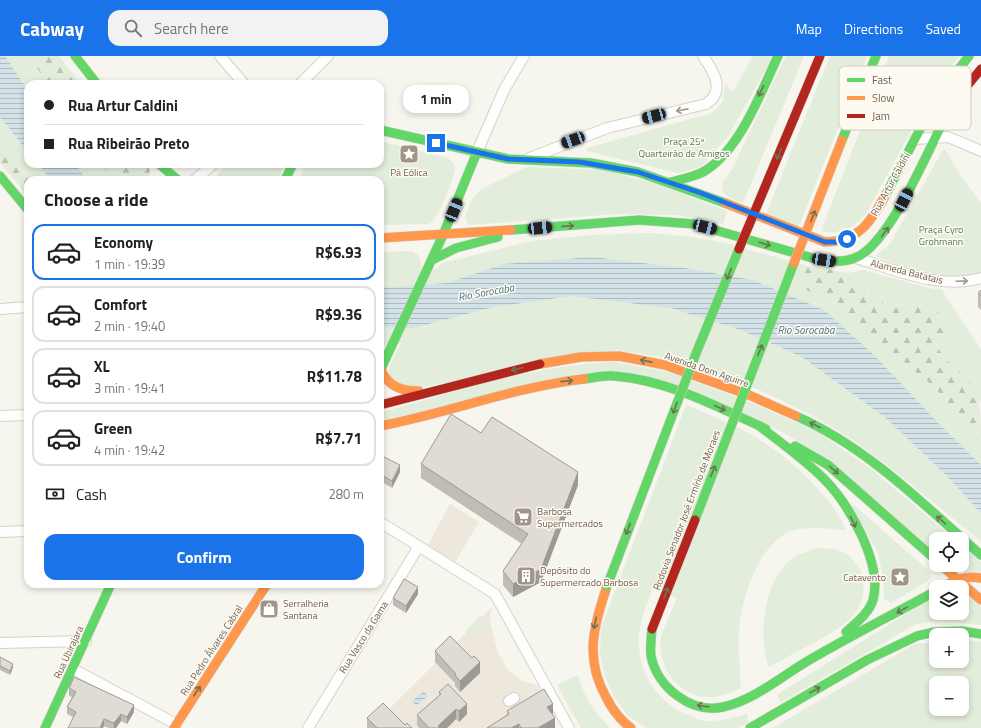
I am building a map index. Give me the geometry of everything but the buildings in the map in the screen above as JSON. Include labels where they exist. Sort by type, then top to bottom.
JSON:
[{"type":"main road","points":[[75,56],[94,80]]},
{"type":"main road","points":[[671,182],[705,170],[725,150],[742,127],[778,56]]},
{"type":"main road","points":[[631,728],[615,711],[603,693],[594,673],[592,662],[593,633],[607,586],[697,351],[820,56]]},
{"type":"main road","name":"Rodovia Senador José Ermírio de Moraes","points":[[872,66],[876,56]]},
{"type":"main road","name":"Rua Artur Caldini","points":[[961,66],[969,56]]},
{"type":"main road","points":[[971,81],[981,69]]},
{"type":"main road","name":"Rodovia Senador José Ermírio de Moraes","points":[[846,130],[652,629],[650,643],[653,664],[664,684],[670,691],[693,705],[722,708],[741,700],[929,594]]},
{"type":"main road","name":"Rua Artur Caldini","points":[[384,131],[478,152],[523,160],[591,163],[638,172],[671,182],[825,242],[836,242],[847,239],[861,231],[871,218],[885,196],[920,130]]},
{"type":"main road","points":[[384,238],[444,235],[639,220],[694,224],[816,259],[833,262],[856,258],[875,243],[886,231],[904,200],[939,130]]},
{"type":"main road","points":[[384,364],[444,235],[478,152]]},
{"type":"main road","points":[[164,168],[174,176]]},
{"type":"main road","points":[[0,176],[24,205]]},
{"type":"main road","points":[[431,262],[456,248],[529,229]]},
{"type":"main road","name":"Avenida Dom Aguirre","points":[[384,404],[530,366],[580,357],[619,356],[665,365],[749,395],[817,425],[881,468],[981,555]]},
{"type":"main road","points":[[384,425],[421,418],[550,383],[613,376],[659,384],[709,403],[758,425],[828,465],[929,554]]},
{"type":"main road","points":[[384,378],[392,387],[408,390],[437,390]]},
{"type":"main road","points":[[758,425],[832,487],[848,510],[868,553],[873,573],[874,598],[866,615],[817,656]]},
{"type":"main road","points":[[949,572],[981,600]]},
{"type":"main road","points":[[957,579],[981,578]]},
{"type":"main road","name":"Rua Ubirajara","points":[[45,728],[109,588]]},
{"type":"main road","name":"Rua Pedro Álvares Cabral","points":[[175,726],[264,588]]},
{"type":"main road","points":[[750,728],[867,660],[917,636],[934,632],[962,631],[981,634]]},
{"type":"street","points":[[220,56],[241,80]]},
{"type":"street","points":[[304,80],[328,56]]},
{"type":"street","points":[[478,152],[504,90],[524,56]]},
{"type":"street","points":[[523,160],[607,128],[706,104],[716,94],[718,84],[715,73],[703,56]]},
{"type":"street","points":[[915,139],[935,139],[948,137],[981,151]]},
{"type":"street","points":[[199,176],[208,168]]},
{"type":"street","name":"Alameda Batatais","points":[[856,258],[935,280],[967,282],[981,278]]},
{"type":"street","points":[[0,309],[24,307]]},
{"type":"street","points":[[0,416],[24,415]]},
{"type":"street","points":[[384,524],[495,594],[541,674],[569,728]]},
{"type":"street","points":[[0,532],[24,531]]},
{"type":"street","name":"Rua Vasco da Gama","points":[[308,728],[419,546]]},
{"type":"street","points":[[0,643],[86,640]]},
{"type":"street","points":[[72,669],[175,726]]},
{"type":"shaded area","points":[[450,504],[479,522],[455,562],[428,545]]},
{"type":"shaded area","points":[[492,607],[490,615],[491,627],[498,653],[509,671],[515,676],[522,681],[538,685],[544,700],[507,728],[370,728]]},
{"type":"green space","points":[[0,56],[30,56],[45,80],[24,80],[24,168],[104,168],[110,176],[26,176],[0,143]]},
{"type":"green space","points":[[30,56],[59,56],[78,80],[45,80]]},
{"type":"green space","name":"Praça 25º Quarteirão de Amigos","points":[[753,56],[773,56],[729,135],[701,167],[677,173],[587,151],[587,148],[712,113],[723,101],[725,83],[733,92]]},
{"type":"green space","points":[[786,56],[804,56],[743,203],[731,199],[723,192],[722,184],[732,169]]},
{"type":"green space","points":[[830,56],[867,56],[863,66],[839,66],[839,126],[798,228],[766,214]]},
{"type":"green space","points":[[889,56],[959,56],[952,66],[885,66]]},
{"type":"green space","points":[[860,130],[912,130],[866,214],[850,228],[841,232],[821,231]]},
{"type":"green space","points":[[384,142],[448,158],[454,163],[455,166],[443,204],[432,222],[428,224],[384,225],[384,176],[301,176],[304,168],[384,168]]},
{"type":"green space","points":[[0,143],[26,176],[24,176],[24,191],[0,163]]},
{"type":"green space","name":"Praça Cyro Grohmann","points":[[944,148],[961,176],[981,203],[981,273],[960,278],[947,278],[929,275],[875,256],[890,244]]},
{"type":"green space","points":[[527,167],[604,170],[656,184],[727,211],[723,224],[676,215],[617,214],[468,225],[465,216],[472,199],[481,189]]},
{"type":"green space","points":[[104,168],[150,168],[149,176],[110,176]]},
{"type":"green space","points":[[224,168],[283,168],[279,176],[216,176]]},
{"type":"green space","points":[[649,233],[693,237],[725,243],[808,266],[798,286],[839,306],[935,388],[981,438],[981,541],[887,465],[850,438],[811,415],[768,394],[743,383],[676,360],[618,350],[422,387],[405,386],[390,378],[389,367],[401,343],[384,345],[384,252],[412,251],[418,255],[422,266],[420,270],[437,269],[442,263],[532,241],[591,235]]},
{"type":"green space","points":[[808,266],[849,273],[885,304],[918,305],[942,314],[951,333],[948,340],[938,348],[947,360],[968,379],[976,389],[980,406],[981,438],[935,388],[836,304],[798,286]]},
{"type":"green space","points":[[863,270],[933,289],[941,289],[981,349],[981,403],[976,389],[943,358],[938,348],[948,340],[918,305],[885,304],[849,273]]},
{"type":"green space","points":[[615,362],[669,372],[749,402],[816,431],[871,469],[946,532],[929,532],[929,548],[819,454],[782,432],[747,415],[617,374],[384,419],[384,412],[469,387],[526,373],[556,368]]},
{"type":"green space","points":[[686,405],[750,434],[777,452],[819,489],[830,503],[846,530],[817,528],[796,530],[789,532],[778,539],[768,549],[760,561],[747,591],[740,620],[739,653],[741,688],[724,695],[706,697],[696,695],[686,691],[671,677],[662,658],[660,648],[662,633],[677,598],[653,588],[639,632],[639,647],[644,670],[655,690],[671,706],[703,721],[732,718],[747,713],[748,723],[737,728],[646,728],[628,716],[614,697],[604,674],[600,652],[601,628]]},
{"type":"green space","points":[[851,505],[854,505],[930,572],[931,577],[928,581],[891,603],[884,599],[883,576],[878,553]]},
{"type":"green space","points":[[818,548],[837,550],[846,554],[855,562],[862,575],[863,594],[861,604],[855,613],[840,627],[769,667],[765,655],[764,626],[765,611],[774,582],[781,569],[790,560],[800,554]]},
{"type":"green space","points":[[969,552],[981,562],[981,572],[969,572]]},
{"type":"green space","points":[[969,597],[981,607],[981,625],[937,621],[916,624],[780,703],[778,694],[929,599],[929,620],[969,620]]},
{"type":"green space","points":[[480,616],[488,624],[473,638],[466,630]]},
{"type":"green space","points":[[969,640],[981,642],[981,728],[773,728],[915,644],[929,643],[929,668],[969,668]]},
{"type":"green space","points":[[576,676],[579,677],[587,699],[610,728],[581,728],[557,685]]},
{"type":"water","points":[[0,56],[5,56],[24,85],[24,147],[0,117]]},
{"type":"water","points":[[41,168],[78,168],[84,176],[48,176]]},
{"type":"water","name":"Rio Sorocaba","points":[[592,257],[684,268],[753,280],[824,310],[876,357],[940,425],[981,465],[981,513],[948,477],[886,418],[802,357],[741,330],[671,308],[571,296],[493,307],[413,328],[384,327],[384,288],[447,283],[504,264]]},
{"type":"water","points":[[424,691],[428,696],[416,706],[412,701]]},
{"type":"traffic: fast","points":[[75,56],[94,80]]},
{"type":"traffic: fast","points":[[671,182],[703,172],[728,150],[739,136],[748,120],[778,56]]},
{"type":"traffic: fast","points":[[872,66],[876,56]]},
{"type":"traffic: fast","points":[[961,66],[969,56]]},
{"type":"traffic: fast","points":[[842,140],[846,130]]},
{"type":"traffic: fast","points":[[885,196],[920,130]]},
{"type":"traffic: fast","points":[[511,230],[639,220],[694,224],[816,259],[836,261],[850,260],[868,250],[893,219],[939,130]]},
{"type":"traffic: fast","points":[[384,131],[508,159],[591,163],[638,172],[725,203]]},
{"type":"traffic: fast","points":[[384,362],[443,235],[477,152]]},
{"type":"traffic: fast","points":[[164,168],[173,176]]},
{"type":"traffic: fast","points":[[287,176],[291,168]]},
{"type":"traffic: fast","points":[[0,176],[24,205]]},
{"type":"traffic: fast","points":[[432,260],[456,248],[498,237]]},
{"type":"traffic: fast","points":[[607,586],[697,351],[739,249]]},
{"type":"traffic: fast","points":[[695,520],[794,263]]},
{"type":"traffic: fast","points":[[584,379],[614,376],[654,383],[692,396],[766,429]]},
{"type":"traffic: fast","points":[[796,416],[822,429],[871,460],[894,478],[981,555]]},
{"type":"traffic: fast","points":[[758,425],[824,479],[844,503],[862,535],[873,569],[875,585],[873,600],[865,613],[846,632]]},
{"type":"traffic: fast","points":[[795,446],[828,465],[929,554]]},
{"type":"traffic: fast","points":[[45,728],[109,588]]},
{"type":"traffic: fast","points":[[652,629],[651,656],[660,678],[668,688],[677,696],[699,706],[711,708],[723,707],[735,704],[758,693],[800,665],[826,650],[929,595]]},
{"type":"traffic: fast","points":[[750,728],[867,660],[917,636],[934,632],[962,631],[981,634]]},
{"type":"traffic: slow","points":[[794,263],[842,140]]},
{"type":"traffic: slow","points":[[725,203],[825,242],[847,238],[862,229],[874,214],[885,196]]},
{"type":"traffic: slow","points":[[384,238],[511,230]]},
{"type":"traffic: slow","points":[[540,364],[581,357],[619,356],[665,365],[749,395],[796,416]]},
{"type":"traffic: slow","points":[[384,376],[396,387],[419,391]]},
{"type":"traffic: slow","points":[[384,425],[532,388],[584,379]]},
{"type":"traffic: slow","points":[[949,572],[981,600]]},
{"type":"traffic: slow","points":[[958,580],[970,577],[981,578]]},
{"type":"traffic: slow","points":[[607,586],[595,628],[593,642],[595,669],[599,683],[611,706],[620,718],[631,728]]},
{"type":"traffic: slow","points":[[174,728],[264,588]]},
{"type":"traffic: jam","points":[[794,118],[820,56]]},
{"type":"traffic: jam","points":[[971,81],[981,69]]},
{"type":"traffic: jam","points":[[739,249],[794,118]]},
{"type":"traffic: jam","points":[[384,404],[540,364]]},
{"type":"traffic: jam","points":[[652,629],[695,520]]},
{"type":"place","name":"Pá Eólica","points":[[409,154]]},
{"type":"place","name":"Barbosa Supermercados","points":[[523,517]]},
{"type":"place","name":"Depósito do Supermercado Barbosa","points":[[526,576]]},
{"type":"place","name":"Catavento","points":[[900,577]]},
{"type":"place","name":"Serralheria Santana","points":[[269,609]]},
{"type":"route","points":[[436,143],[508,159],[591,163],[638,172],[701,193],[825,242],[836,242],[847,239]]}]
